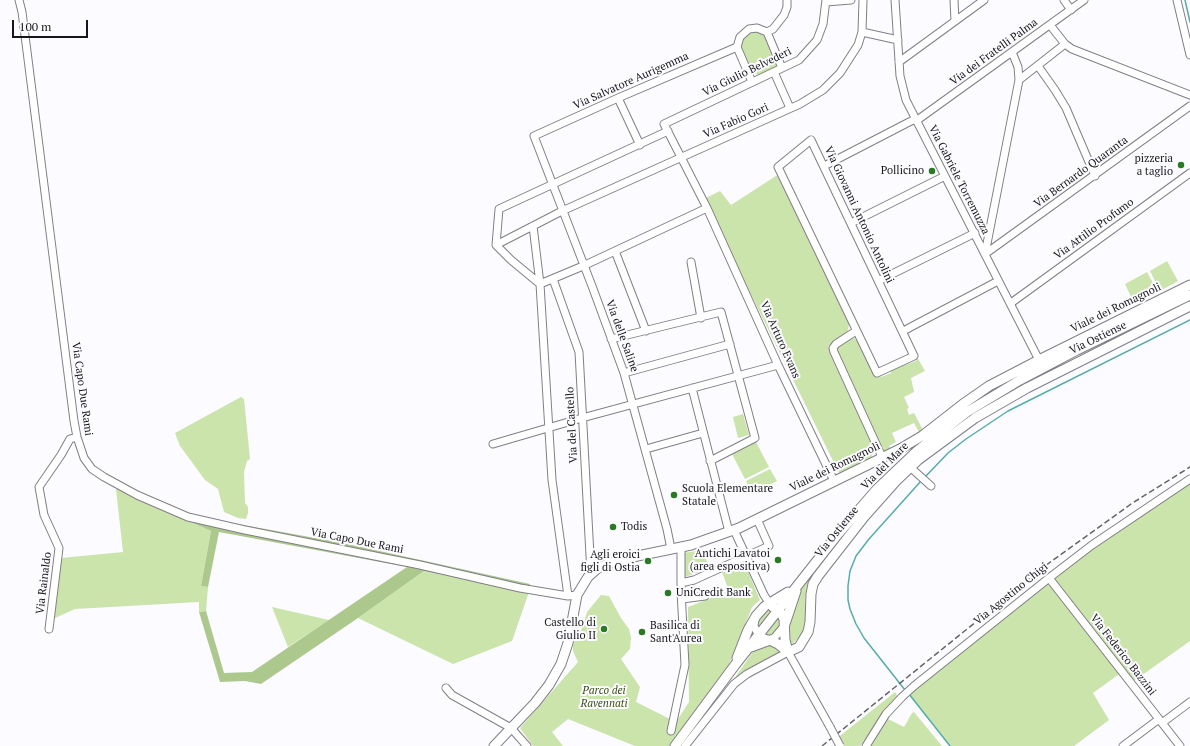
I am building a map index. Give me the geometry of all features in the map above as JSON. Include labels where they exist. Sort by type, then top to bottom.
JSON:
[{"type":"main road","name":"Viale dei Romagnoli","points":[[494,746],[538,699],[549,685],[561,664],[568,643],[573,595],[591,574],[603,566],[616,560],[702,542],[757,519],[900,449],[918,439],[978,393],[1039,360],[1190,285]]},
{"type":"main road","name":"Via del Mare","points":[[674,746],[759,635],[771,604],[797,586],[838,534],[877,489],[911,456],[949,426],[998,392],[1029,374],[1190,295]]},
{"type":"main road","name":"Via Ostiense","points":[[799,647],[809,628],[811,594],[813,584],[818,576],[864,518],[910,467],[927,452],[954,432],[999,403],[1060,370],[1190,306]]},
{"type":"main road","points":[[785,624],[797,586]]},
{"type":"main road","points":[[735,665],[746,633],[758,614],[771,604],[784,617],[785,640],[788,652]]},
{"type":"main road","points":[[750,648],[770,640],[788,652]]},
{"type":"main road","points":[[788,652],[799,647]]},
{"type":"street","name":"Via Capo Due Rami","points":[[19,0],[22,12],[77,437],[84,458],[92,469],[137,495],[188,517],[420,565],[520,588],[573,595]]},
{"type":"street","points":[[767,32],[773,29],[782,19],[787,10],[787,0]]},
{"type":"street","points":[[826,1],[851,0]]},
{"type":"street","name":"Via Fabio Gori","points":[[496,245],[562,212],[790,108],[823,90],[840,73],[858,45],[862,32],[863,0]]},
{"type":"street","name":"Via Gabriele Torremuzza","points":[[896,0],[899,62],[903,91],[916,120],[1039,360]]},
{"type":"street","points":[[954,0],[955,21]]},
{"type":"street","points":[[899,62],[984,0]]},
{"type":"street","points":[[1064,0],[1071,10]]},
{"type":"street","name":"Via dei Fratelli Palma","points":[[828,164],[916,120],[1084,0]]},
{"type":"street","points":[[1178,0],[1190,55]]},
{"type":"street","name":"Via Giulio Belvederi","points":[[664,124],[799,60],[817,40],[823,24],[826,1]]},
{"type":"street","points":[[1050,25],[1065,44],[1072,49],[1190,95]]},
{"type":"street","points":[[752,82],[736,47],[740,37],[749,29],[758,28],[767,32],[782,68]]},
{"type":"street","points":[[862,32],[898,40]]},
{"type":"street","points":[[1019,80],[1065,44]]},
{"type":"street","name":"Via Salvatore Aurigemma","points":[[534,136],[736,47]]},
{"type":"street","points":[[985,254],[1019,80],[1018,67],[1012,52]]},
{"type":"street","points":[[1038,66],[1066,108],[1095,176]]},
{"type":"street","points":[[774,72],[790,108]]},
{"type":"street","points":[[618,98],[640,145]]},
{"type":"street","name":"Via Bernardo Quaranta","points":[[985,254],[1190,106]]},
{"type":"street","name":"Via Arturo Evans","points":[[664,124],[707,208],[778,365],[834,481]]},
{"type":"street","points":[[540,284],[511,260],[496,245],[499,209],[668,131]]},
{"type":"street","name":"Via delle Saline","points":[[534,136],[624,372],[667,529],[670,549]]},
{"type":"street","name":"Via Giovanni Antonio Antolini","points":[[811,140],[914,356],[876,373],[856,331],[778,167],[811,140]]},
{"type":"street","name":"Via Attilio Profumo","points":[[1010,303],[1190,173]]},
{"type":"street","points":[[855,221],[945,176]]},
{"type":"street","points":[[540,284],[583,266],[707,208]]},
{"type":"street","points":[[533,226],[540,284],[552,480],[573,595]]},
{"type":"street","points":[[882,279],[975,233]]},
{"type":"street","points":[[615,251],[646,331]]},
{"type":"street","points":[[691,262],[701,318]]},
{"type":"street","name":"Via del Castello","points":[[554,279],[579,352],[591,574]]},
{"type":"street","points":[[907,328],[998,281]]},
{"type":"street","points":[[612,339],[721,312],[755,438],[710,461]]},
{"type":"street","points":[[856,331],[836,344],[833,348],[882,457]]},
{"type":"street","points":[[624,372],[730,344]]},
{"type":"street","points":[[494,444],[582,418],[778,365]]},
{"type":"street","points":[[692,388],[710,461],[731,531],[747,556],[771,604]]},
{"type":"street","points":[[646,450],[703,433]]},
{"type":"street","name":"Via Rainaldo","points":[[49,630],[59,548],[44,515],[39,487],[70,439],[77,437]]},
{"type":"street","points":[[910,467],[929,484]]},
{"type":"street","name":"Via Agostino Chigi","points":[[866,746],[886,714],[914,686],[1104,536],[1190,479]]},
{"type":"street","points":[[681,583],[694,580],[769,546],[757,519]]},
{"type":"street","points":[[671,731],[685,665],[681,583],[681,547]]},
{"type":"street","name":"Via Federico Bazzini","points":[[1049,578],[1180,746]]},
{"type":"street","points":[[682,599],[705,596]]},
{"type":"street","points":[[771,604],[764,603],[758,614],[754,628],[759,635],[770,640],[776,637],[785,624]]},
{"type":"street","points":[[796,668],[799,647]]},
{"type":"street","points":[[684,746],[734,684],[747,674],[788,652],[840,746]]},
{"type":"street","points":[[446,688],[452,694],[511,728],[527,746]]},
{"type":"street","points":[[1123,746],[1190,702]]},
{"type":"green space","points":[[760,31],[766,36],[779,66],[758,75],[753,72],[740,47],[745,33]]},
{"type":"green space","points":[[779,174],[849,324],[848,331],[828,346],[875,446],[871,459],[839,473],[704,199],[720,191],[731,205]]},
{"type":"green space","points":[[1167,261],[1178,281],[1160,291],[1150,271]]},
{"type":"green space","points":[[1147,272],[1158,292],[1134,303],[1125,284]]},
{"type":"green space","points":[[854,338],[858,342],[874,375],[879,374],[881,377],[891,373],[890,369],[904,362],[905,365],[916,361],[917,357],[925,371],[911,378],[914,392],[904,397],[909,408],[907,409],[909,415],[914,413],[923,430],[919,432],[914,423],[892,433],[896,442],[889,446],[891,448],[884,452],[837,349],[839,345]]},
{"type":"green space","points":[[241,397],[244,399],[250,459],[247,461],[244,472],[245,503],[248,507],[246,519],[238,518],[224,512],[218,489],[205,480],[180,446],[175,433]]},
{"type":"green space","points":[[743,414],[749,435],[738,438],[733,417]]},
{"type":"green space","points":[[756,442],[769,467],[745,479],[732,454]]},
{"type":"green space","points":[[770,469],[777,481],[752,494],[746,481]]},
{"type":"green space","points":[[1190,479],[1190,641],[1131,683],[1122,672],[1093,693],[1109,720],[1074,746],[950,746],[905,690],[1049,578]]},
{"type":"green space","points":[[118,481],[146,496],[185,513],[343,543],[530,584],[529,592],[424,571],[261,684],[245,681],[220,682],[199,612],[206,611],[224,673],[252,672],[407,567],[219,532],[208,587],[201,586],[211,531],[116,489]]},
{"type":"green space","points":[[116,489],[211,531],[201,586],[208,587],[206,611],[199,612],[199,602],[75,609],[53,619],[61,558],[123,552]]},
{"type":"green space","points":[[702,550],[710,568],[685,577],[683,553]]},
{"type":"green space","name":"Parco dei Ravennati","points":[[744,562],[760,600],[752,607],[728,667],[669,746],[635,746],[568,719],[552,732],[563,746],[533,746],[520,728],[578,662],[573,651],[573,645],[576,638],[580,634],[587,612],[601,595],[609,596],[629,629],[631,637],[630,649],[621,659],[640,687],[636,702],[676,722],[689,702],[688,607],[729,591],[722,572]]},
{"type":"green space","points":[[424,571],[529,592],[512,641],[453,664],[358,618]]},
{"type":"green space","points":[[815,571],[807,588],[805,598],[807,623],[802,635],[792,644],[789,639],[791,614],[795,599],[803,585]]},
{"type":"green space","points":[[272,607],[329,620],[288,647]]},
{"type":"green space","points":[[767,610],[773,610],[759,628],[756,624],[758,618]]},
{"type":"green space","points":[[780,616],[781,622],[775,632],[770,636],[766,634]]},
{"type":"green space","points":[[769,644],[775,646],[779,651],[777,655],[734,679],[754,650]]},
{"type":"green space","points":[[895,692],[898,697],[885,711],[860,746],[840,746],[836,739]]},
{"type":"green space","points":[[914,712],[942,746],[870,746],[886,718],[904,727]]},
{"type":"waterway","points":[[1185,0],[1190,22]]},
{"type":"waterway","points":[[925,477],[948,453],[1008,411],[1190,320]]},
{"type":"waterway","points":[[905,690],[864,638],[856,624],[848,600],[848,586],[850,571],[856,556],[869,539],[921,481]]},
{"type":"waterway","points":[[909,694],[950,746]]},
{"type":"railway","points":[[822,746],[1049,563],[1131,504],[1190,467]]},
{"type":"place","name":"pizzeria a taglio","points":[[1181,165]]},
{"type":"place","name":"Pollicino","points":[[932,171]]},
{"type":"place","name":"Scuola Elementare Statale","points":[[674,495]]},
{"type":"place","name":"Todis","points":[[613,527]]},
{"type":"place","name":"Antichi Lavatoi (area espositiva)","points":[[778,560]]},
{"type":"place","name":"Agli eroici figli di Ostia","points":[[648,561]]},
{"type":"place","name":"UniCredit Bank","points":[[668,593]]},
{"type":"place","name":"Castello di Giulio II","points":[[604,629]]},
{"type":"place","name":"Basilica di Sant'Aurea","points":[[642,632]]}]
